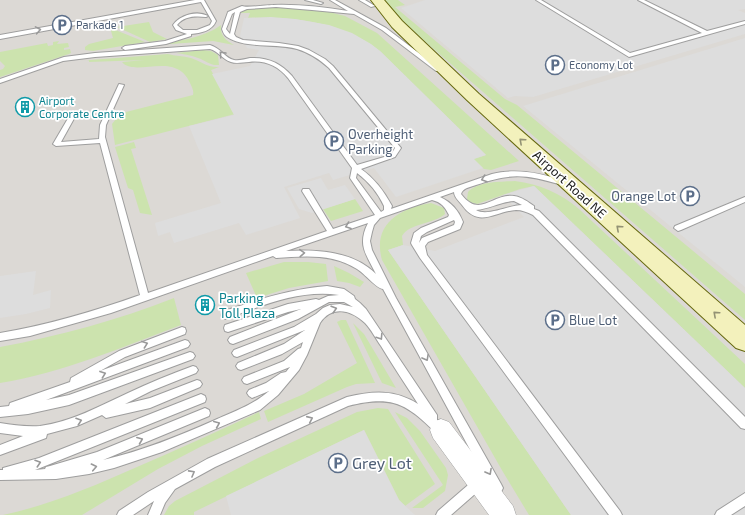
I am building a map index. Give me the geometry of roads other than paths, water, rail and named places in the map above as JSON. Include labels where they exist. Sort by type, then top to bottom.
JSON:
[{"type":"main road","name":"Airport Road NE","points":[[369,2],[397,24],[474,97],[745,340]]},
{"type":"street","points":[[441,430],[504,515]]},
{"type":"lane","points":[[0,37],[202,0],[214,20],[212,26],[203,30],[184,32],[179,31],[175,25],[178,20],[186,17],[197,15],[206,16]]},
{"type":"lane","points":[[307,0],[355,13]]},
{"type":"lane","points":[[332,0],[384,29],[474,97]]},
{"type":"lane","points":[[538,0],[629,56],[745,22]]},
{"type":"lane","points":[[640,0],[706,33]]},
{"type":"lane","points":[[355,13],[302,5],[272,4],[244,6],[230,13],[224,29],[227,35],[237,40],[293,46],[303,49],[319,57],[331,67],[397,145],[398,151],[393,156],[355,168]]},
{"type":"lane","points":[[237,40],[232,34],[238,11],[244,6]]},
{"type":"lane","points":[[0,81],[60,60],[166,42],[188,35]]},
{"type":"lane","points":[[60,60],[95,55],[210,47],[218,49],[226,59],[232,61],[259,60],[275,64],[285,70],[355,168],[366,174],[387,204],[388,209],[371,224],[366,241],[368,250],[393,300],[513,515]]},
{"type":"lane","points":[[121,85],[101,131],[145,297]]},
{"type":"lane","points":[[74,115],[56,144],[103,141]]},
{"type":"lane","points":[[355,168],[354,178],[381,214]]},
{"type":"lane","points":[[0,337],[30,332],[145,297],[494,176],[524,173],[548,178],[562,183],[587,199]]},
{"type":"lane","points":[[465,186],[460,188],[457,192],[459,197],[474,214],[490,216],[516,206],[526,207],[536,213],[550,229],[745,424]]},
{"type":"lane","points":[[306,191],[331,232]]},
{"type":"lane","points":[[425,199],[438,198],[444,202],[453,215],[451,220],[424,230],[417,235],[415,243],[616,515]]},
{"type":"lane","points":[[678,228],[745,199]]},
{"type":"lane","points":[[263,256],[317,252],[330,254],[349,260],[370,273],[393,300]]},
{"type":"lane","points":[[225,315],[245,308],[317,289],[340,290],[349,295],[357,304],[441,430]]},
{"type":"lane","points":[[228,328],[288,308],[328,299],[345,298],[357,304]]},
{"type":"lane","points":[[233,340],[295,316],[328,299]]},
{"type":"lane","points":[[237,353],[297,330],[332,309],[351,309],[360,313],[371,324]]},
{"type":"lane","points":[[0,474],[63,473],[113,463],[161,448],[256,407],[270,396],[294,368],[308,344],[320,316]]},
{"type":"lane","points":[[241,366],[290,347],[298,342],[315,326]]},
{"type":"lane","points":[[49,394],[122,354],[182,331]]},
{"type":"lane","points":[[0,411],[29,402],[185,344]]},
{"type":"lane","points":[[247,380],[287,364],[294,359],[308,344]]},
{"type":"lane","points":[[0,411],[28,409],[69,400],[190,356]]},
{"type":"lane","points":[[252,393],[270,386],[294,368]]},
{"type":"lane","points":[[94,416],[148,388],[193,370]]},
{"type":"lane","points":[[0,450],[94,416],[150,403],[196,384]]},
{"type":"lane","points":[[123,515],[210,463],[347,402],[361,398],[385,397],[405,401],[416,407],[441,430]]},
{"type":"lane","points":[[0,474],[39,463],[201,398]]},
{"type":"lane","points":[[37,474],[97,457],[205,413]]},
{"type":"lane","points":[[0,428],[34,432],[61,427]]},
{"type":"lane","points":[[442,515],[479,482]]},
{"type":"lane","points":[[154,515],[161,499],[176,483]]},
{"type":"lane","points":[[721,515],[745,499]]},
{"type":"place","name":"Parkade 1","points":[[62,25]]},
{"type":"place","name":"Economy Lot","points":[[555,65]]},
{"type":"place","name":"Airport Corporate Centre","points":[[25,107]]},
{"type":"place","name":"Overheight Parking","points":[[334,141]]},
{"type":"place","name":"Orange Lot","points":[[690,196]]},
{"type":"place","name":"Parking Toll Plaza","points":[[205,305]]},
{"type":"place","name":"Blue Lot","points":[[555,320]]},
{"type":"place","name":"Grey Lot","points":[[338,463]]}]
